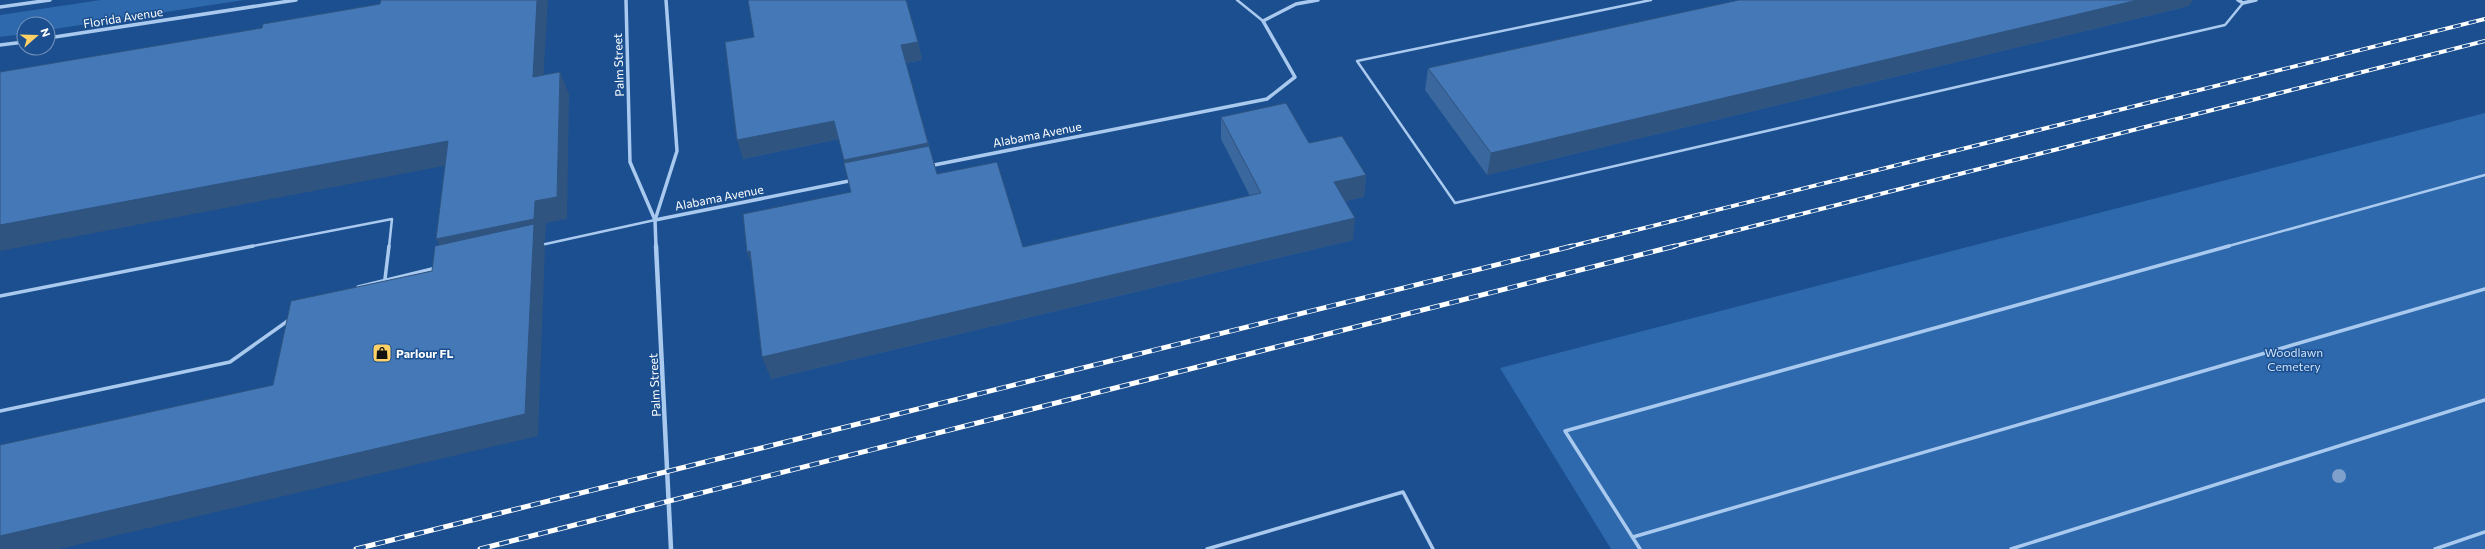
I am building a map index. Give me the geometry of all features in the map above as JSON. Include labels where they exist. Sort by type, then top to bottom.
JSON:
[{"type":"street","points":[[0,8],[50,0]]},
{"type":"street","name":"Florida Avenue","points":[[56,37],[296,0]]},
{"type":"street","name":"Palm Street","points":[[626,0],[630,162],[655,220]]},
{"type":"street","name":"Palm Street","points":[[666,0],[677,151],[655,220],[671,549]]},
{"type":"street","points":[[1263,21],[1296,4],[1318,0]]},
{"type":"street","points":[[2238,0],[2243,3],[2256,0]]},
{"type":"street","name":"Alabama Avenue","points":[[926,166],[1267,99],[1295,77],[1263,21]]},
{"type":"street","points":[[0,46],[16,43]]},
{"type":"street","name":"Alabama Avenue","points":[[655,220],[856,180]]},
{"type":"lane","points":[[1236,0],[1263,21]]},
{"type":"lane","points":[[1651,0],[1357,61],[1455,203],[2224,25],[2243,3]]},
{"type":"lane","points":[[1640,549],[1565,431],[2485,175]]},
{"type":"lane","points":[[0,296],[392,219],[385,279]]},
{"type":"lane","points":[[532,247],[655,220]]},
{"type":"lane","points":[[355,288],[385,279],[440,267]]},
{"type":"lane","points":[[1633,537],[2485,289]]},
{"type":"lane","points":[[0,411],[230,362],[292,317]]},
{"type":"lane","points":[[2011,549],[2485,400]]},
{"type":"lane","points":[[1207,549],[1403,492],[1433,549]]},
{"type":"lane","points":[[2435,549],[2485,532]]},
{"type":"green space","points":[[101,0],[244,0],[56,29],[56,16],[16,16],[16,35],[0,37],[0,15]]},
{"type":"green space","name":"Woodlawn Cemetery","points":[[2485,113],[2485,549],[1611,549],[1500,368]]},
{"type":"building","points":[[381,0],[537,0],[533,77],[560,72],[557,197],[535,201],[534,219],[436,239],[448,141],[0,225],[0,72],[262,28],[263,24],[380,4]]},
{"type":"building","points":[[748,0],[906,0],[918,42],[901,45],[928,143],[844,160],[834,121],[737,140],[725,42],[754,37]]},
{"type":"building","points":[[1739,0],[2138,0],[1491,153],[1428,68]]},
{"type":"building","points":[[1286,103],[1309,143],[1342,136],[1366,175],[1334,182],[1355,218],[762,357],[750,251],[747,252],[743,214],[851,192],[844,163],[929,146],[937,174],[997,162],[1023,247],[1261,193],[1221,117]]},
{"type":"building","points":[[534,224],[525,414],[0,536],[0,445],[273,385],[291,301],[432,271],[435,246]]},
{"type":"railway","points":[[1568,247],[2485,19]]},
{"type":"railway","points":[[1671,247],[2485,41]]},
{"type":"railway","points":[[356,549],[1572,246]]},
{"type":"railway","points":[[480,549],[1675,246]]},
{"type":"place","name":"Parlour FL","points":[[382,353]]}]
